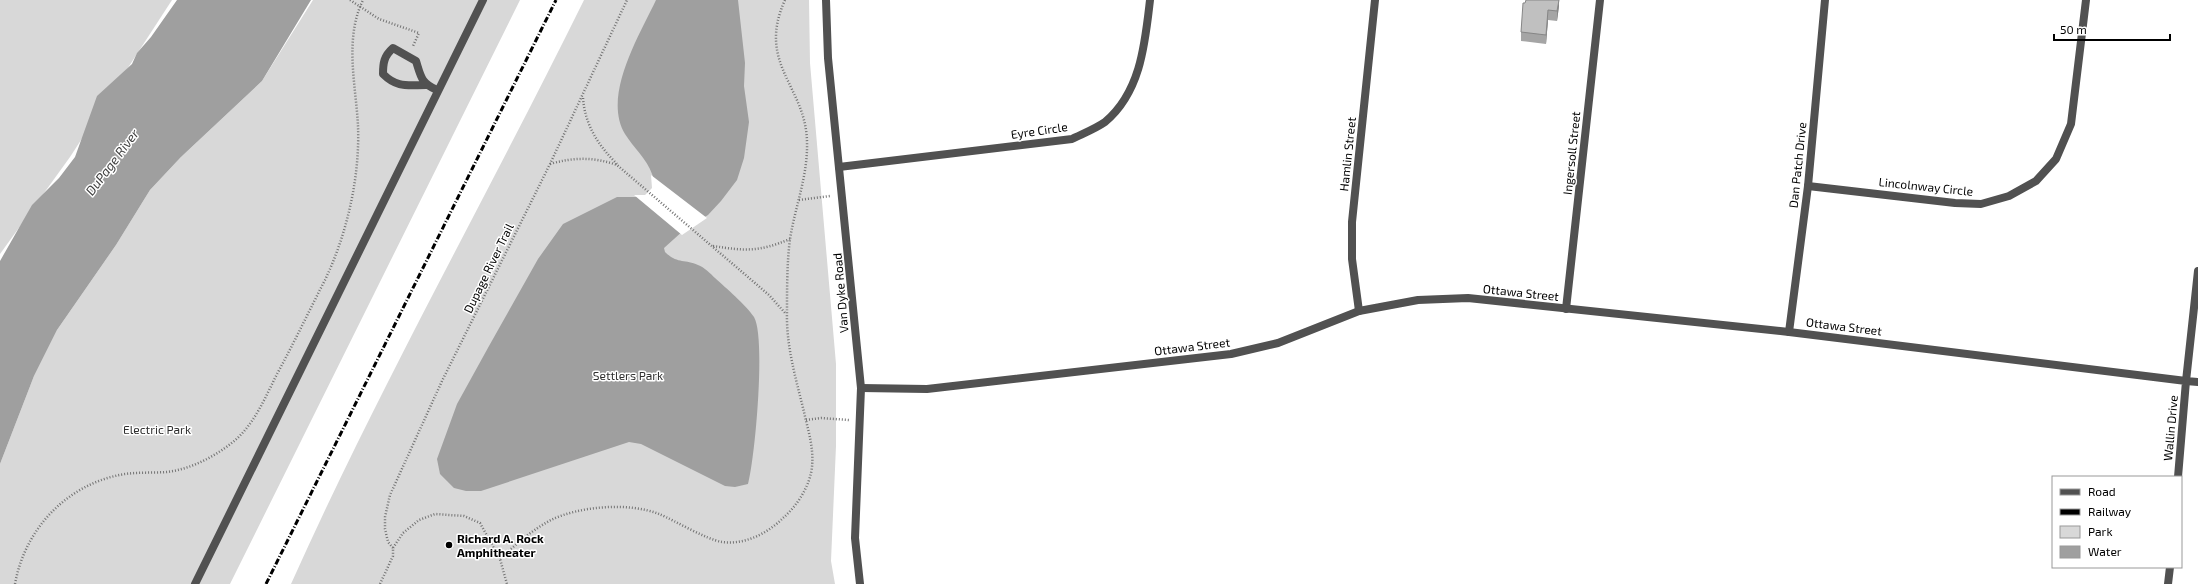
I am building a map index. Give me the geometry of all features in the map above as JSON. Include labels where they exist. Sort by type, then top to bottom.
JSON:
[{"type":"street","points":[[195,584],[437,90],[483,0]]},
{"type":"street","name":"Van Dyke Road","points":[[826,0],[828,58],[861,388],[855,538],[860,584]]},
{"type":"street","name":"Eyre Circle","points":[[839,167],[1072,139],[1104,122],[1124,101],[1136,78],[1145,44],[1150,0]]},
{"type":"street","name":"Hamlin Street","points":[[1359,311],[1352,259],[1352,222],[1375,0]]},
{"type":"street","name":"Ingersoll Street","points":[[1566,309],[1600,0]]},
{"type":"street","name":"Dan Patch Drive","points":[[1789,332],[1808,186],[1825,0]]},
{"type":"street","name":"Lincolnway Circle","points":[[1808,186],[1955,203],[1981,204],[2009,196],[2036,181],[2056,159],[2071,124],[2086,0]]},
{"type":"street","points":[[426,85],[421,78],[416,61],[408,55],[393,48],[387,53],[383,62],[383,74],[396,84],[426,85],[437,90]]},
{"type":"street","name":"Wallin Drive","points":[[2178,476],[2186,381],[2198,270]]},
{"type":"street","name":"Ottawa Street","points":[[861,388],[928,389],[1231,354],[1278,343],[1359,311],[1418,300],[1468,298],[1789,332],[2198,382]]},
{"type":"street","points":[[2168,584],[2170,568]]},
{"type":"path","points":[[350,0],[379,18],[419,33],[408,55]]},
{"type":"path","points":[[15,584],[24,550],[35,530],[56,507],[72,495],[105,479],[124,474],[168,472],[202,462],[234,442],[255,417],[334,261],[343,232],[357,156],[358,127],[353,50],[354,33],[360,6],[363,0]]},
{"type":"path","name":"Dupage River Trail","points":[[393,548],[388,542],[385,529],[385,517],[390,495],[442,381],[550,164],[627,0]]},
{"type":"path","points":[[500,560],[514,546],[551,520],[598,508],[620,506],[656,513],[721,542],[740,541],[757,537],[771,529],[785,518],[797,504],[806,487],[812,469],[812,451],[789,346],[786,314],[790,239],[806,166],[807,142],[804,118],[778,60],[775,47],[776,28],[785,0]]},
{"type":"path","points":[[583,96],[584,109],[594,135],[604,151],[617,165],[769,295],[786,314]]},
{"type":"path","points":[[550,164],[566,160],[585,158],[600,159],[617,165]]},
{"type":"path","points":[[799,200],[842,194]]},
{"type":"path","points":[[712,246],[746,251],[772,247],[790,239]]},
{"type":"path","points":[[806,420],[820,418],[856,420]]},
{"type":"path","points":[[380,584],[393,556],[393,548],[403,533],[419,520],[434,514],[464,516],[480,523],[500,560],[508,584]]},
{"type":"green space","points":[[0,0],[172,0],[70,157],[0,254]]},
{"type":"green space","name":"Electric Park","points":[[313,0],[520,0],[230,584],[0,584],[0,464],[34,376],[57,330],[116,245],[150,190],[181,157],[262,81]]},
{"type":"green space","name":"Settlers Park","points":[[584,0],[809,0],[810,63],[836,364],[836,446],[831,561],[835,584],[291,584],[361,436]]},
{"type":"water","name":"DuPage River","points":[[177,0],[311,0],[262,81],[181,157],[150,190],[116,245],[57,330],[34,376],[0,464],[0,261],[32,205],[59,178],[75,157],[97,96],[132,64],[137,53],[151,37]]},
{"type":"water","points":[[656,0],[738,0],[745,63],[744,86],[749,122],[744,158],[737,180],[721,201],[708,215],[684,230],[664,248],[665,252],[669,256],[677,260],[693,263],[705,269],[741,302],[754,317],[759,348],[759,372],[754,450],[748,484],[735,487],[725,486],[641,444],[629,442],[481,491],[466,491],[454,488],[440,474],[437,459],[457,404],[538,259],[563,224],[617,197],[646,197],[654,189],[653,177],[650,169],[625,134],[619,119],[618,102],[620,84],[626,66]]},
{"type":"pier","points":[[651,175],[707,218],[682,235],[634,195],[645,195],[652,188]]},
{"type":"building","points":[[1526,0],[1559,0],[1557,11],[1548,10],[1546,35],[1521,32],[1523,3],[1525,3]]},
{"type":"railway","points":[[266,584],[556,0]]},
{"type":"place","name":"Richard A. Rock Amphitheater","points":[[449,545]]}]
